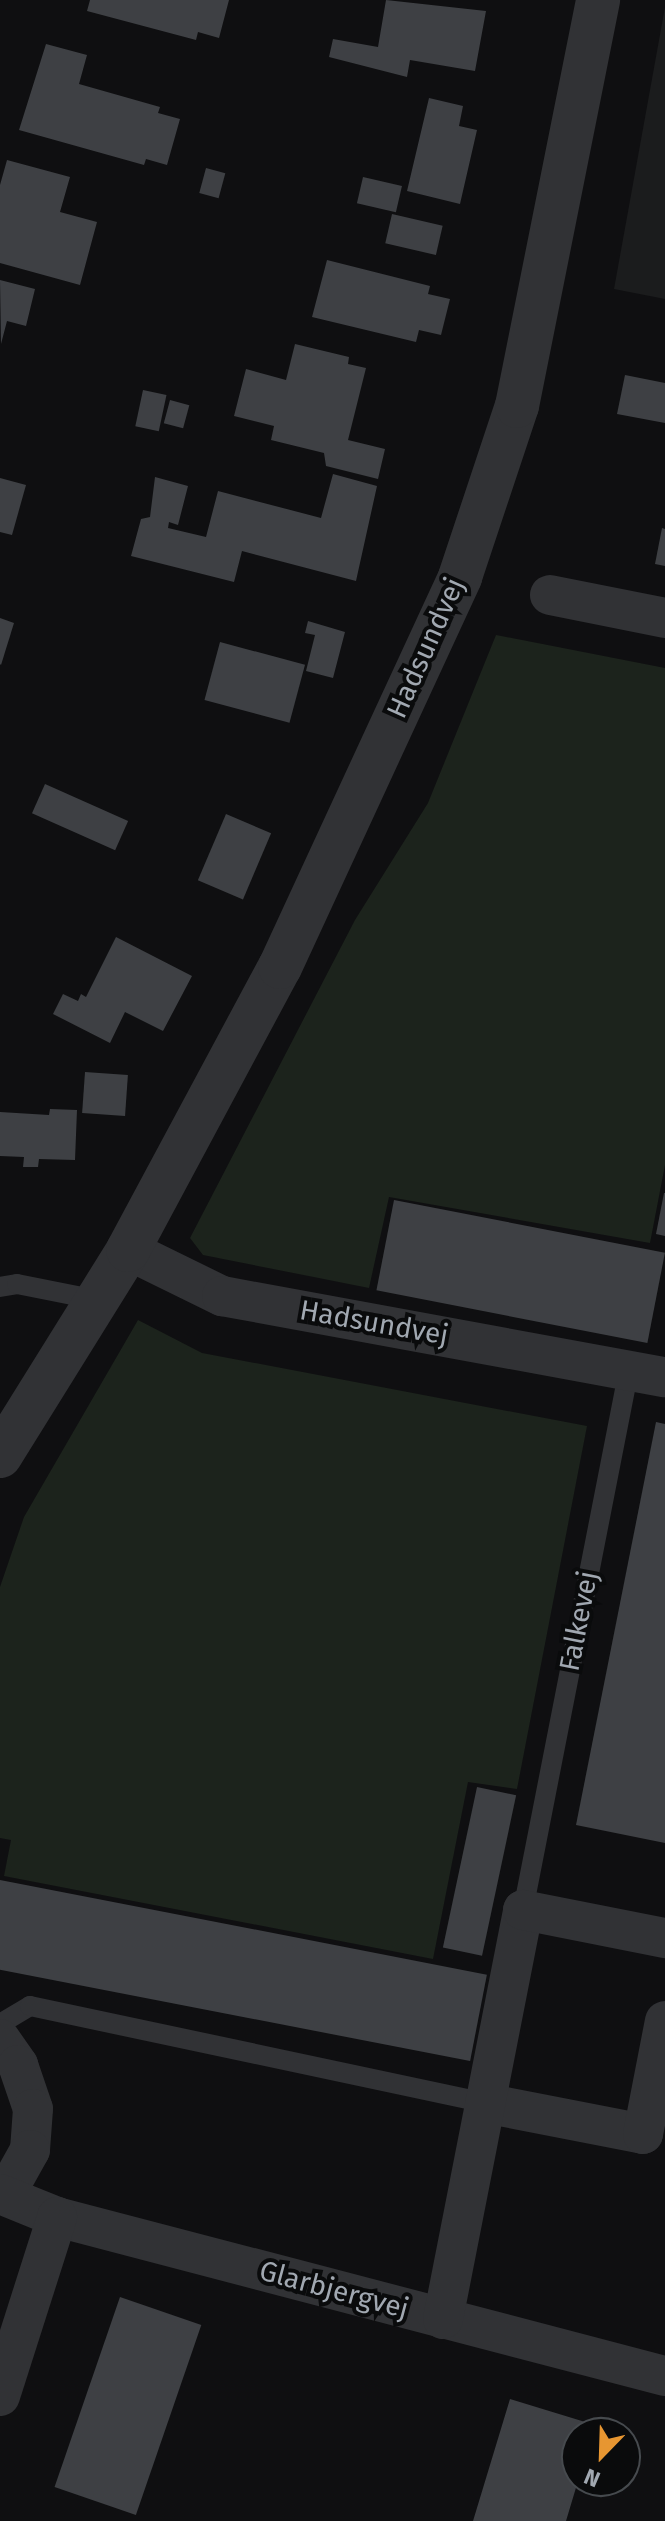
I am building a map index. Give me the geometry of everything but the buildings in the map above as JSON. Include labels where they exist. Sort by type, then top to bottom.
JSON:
[{"type":"street","name":"Hadsundvej","points":[[0,1456],[128,1250],[280,967],[460,577],[517,406],[598,0]]},
{"type":"street","points":[[550,595],[665,618]]},
{"type":"street","name":"Hadsundvej","points":[[128,1250],[222,1296],[647,1373]]},
{"type":"street","points":[[523,1910],[665,1938]]},
{"type":"street","name":"Falkevej","points":[[443,2319],[523,1910]]},
{"type":"street","points":[[485,2103],[643,2134],[665,2021]]},
{"type":"street","name":"Glarbjergvej","points":[[0,2039],[18,2065],[33,2109],[30,2150],[2,2194],[57,2217],[665,2376]]},
{"type":"street","points":[[0,2396],[57,2217]]},
{"type":"lane","points":[[0,1287],[17,1284],[97,1300]]},
{"type":"lane","name":"Falkevej","points":[[523,1910],[647,1373]]},
{"type":"lane","points":[[0,2024],[30,2006],[485,2103]]},
{"type":"shaded area","points":[[665,7],[665,299],[614,289]]},
{"type":"shaded area","points":[[496,635],[665,668],[665,1165],[650,1243],[389,1197],[369,1288],[203,1255],[190,1238],[355,920],[428,803]]},
{"type":"shaded area","points":[[138,1320],[202,1353],[587,1426],[517,1789],[468,1782],[433,1959],[4,1876],[11,1840],[0,1838],[0,1587],[24,1517]]}]
